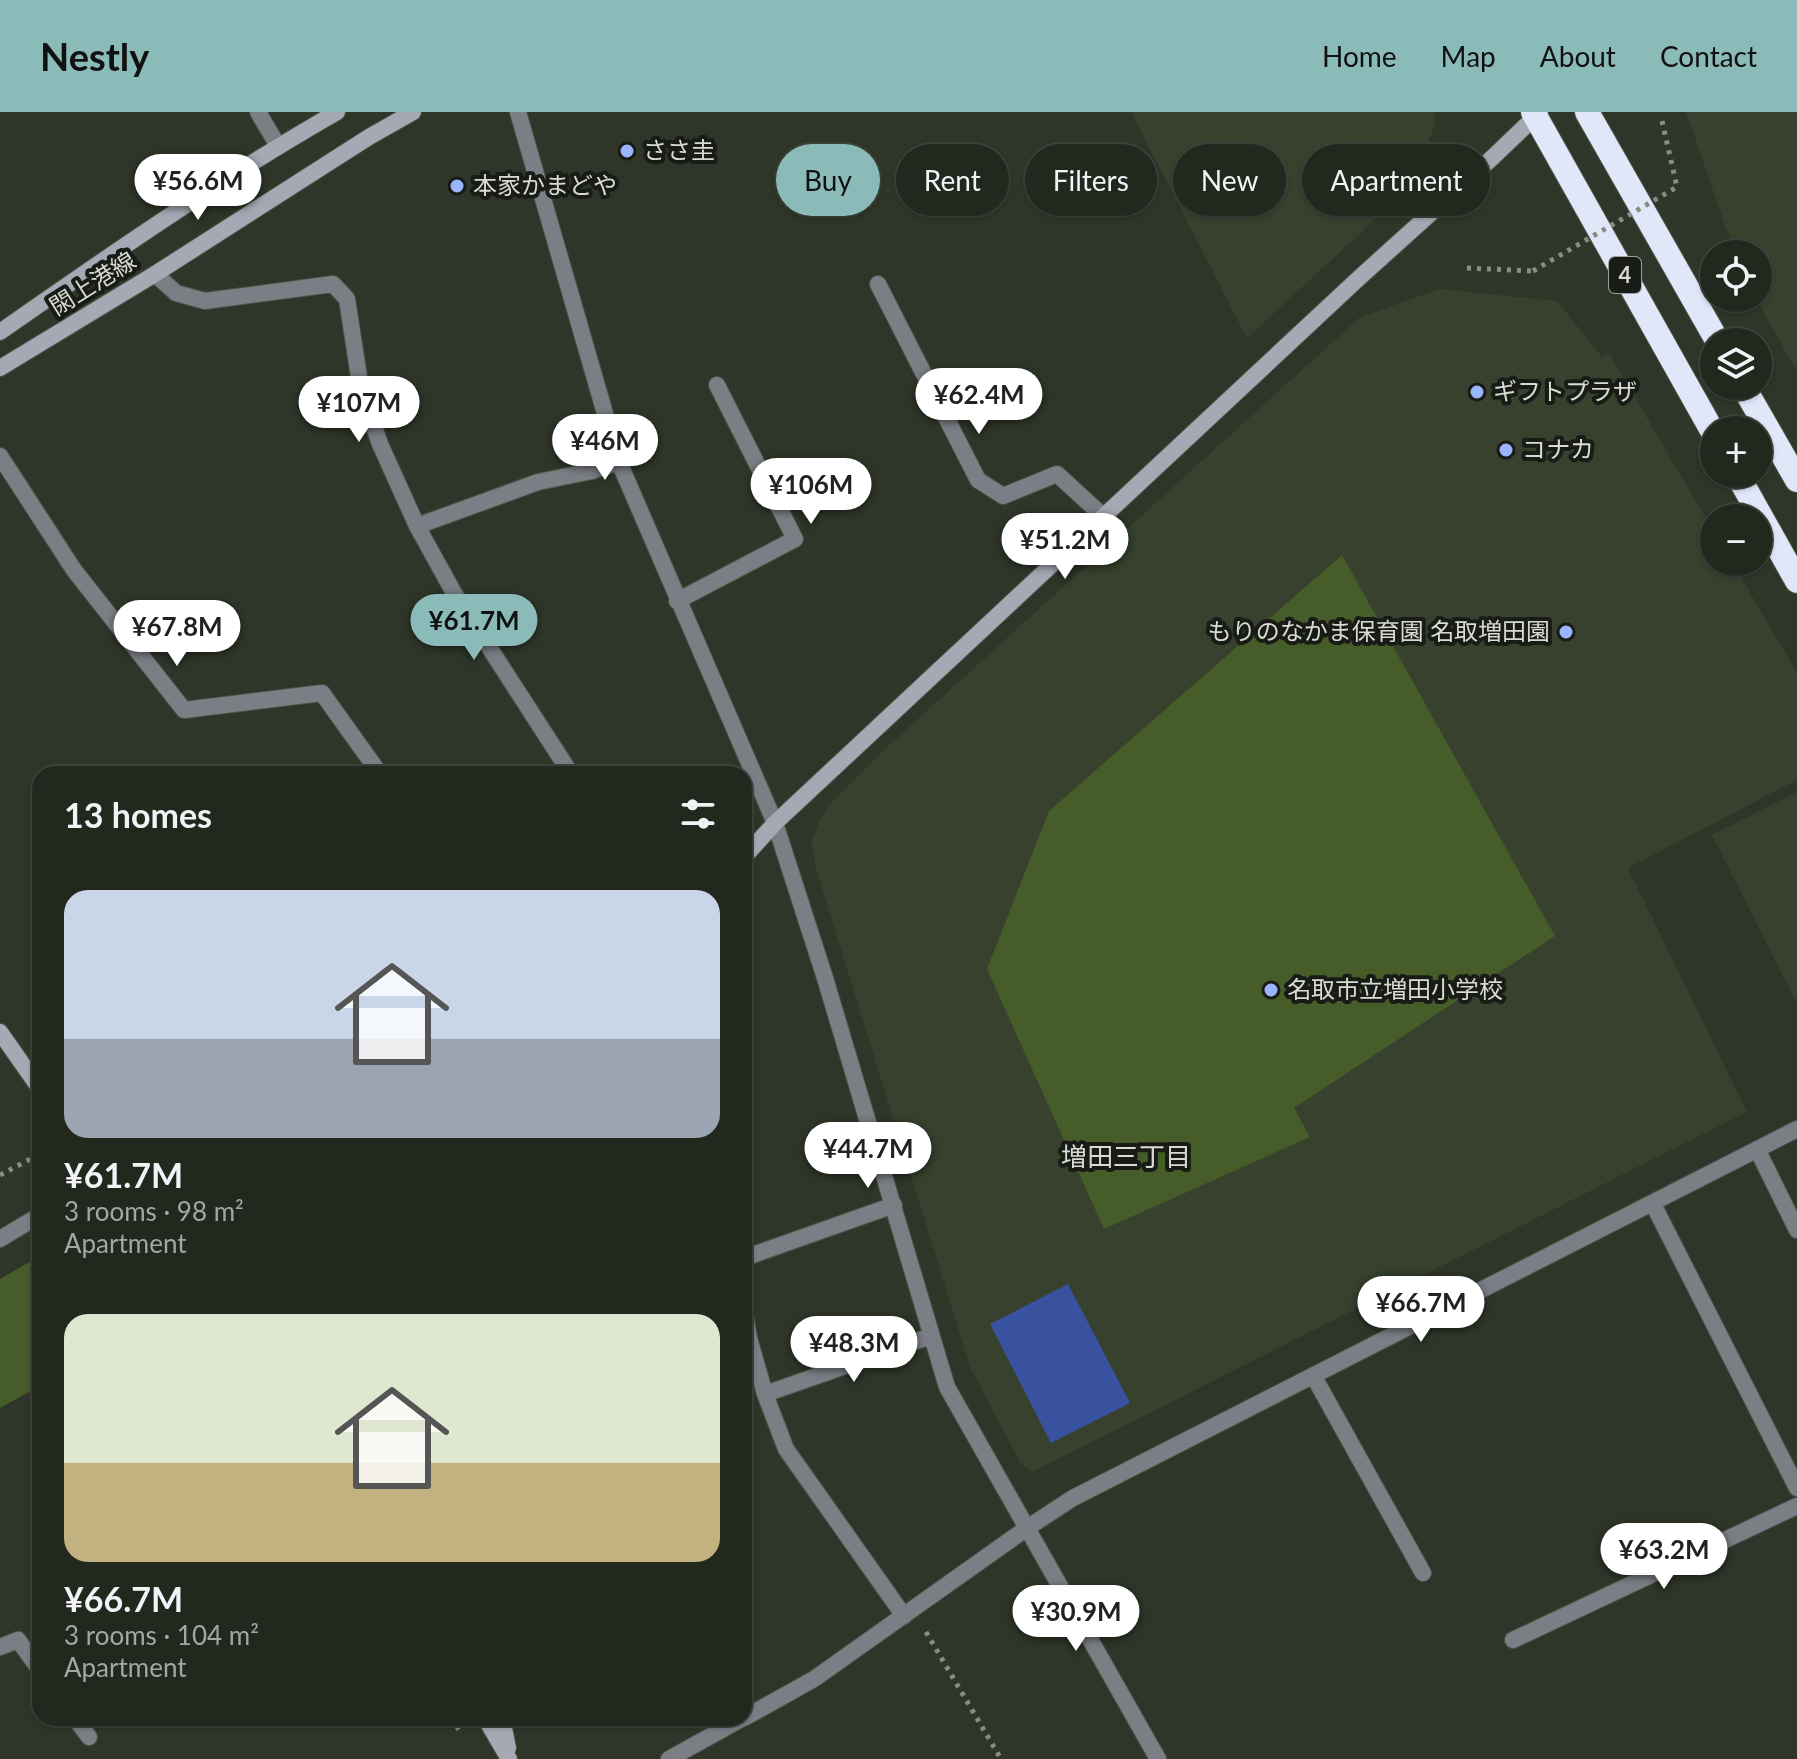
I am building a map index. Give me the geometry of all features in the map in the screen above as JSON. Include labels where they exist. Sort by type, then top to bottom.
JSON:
[{"type":"highway","name":"4","points":[[1587,112],[1710,328]]},
{"type":"highway","name":"4","points":[[1536,113],[1704,416]]},
{"type":"highway","points":[[1751,400],[1797,480]]},
{"type":"highway","points":[[1745,488],[1797,581]]},
{"type":"street","points":[[258,112],[278,146]]},
{"type":"street","name":"閖上港線","points":[[0,332],[124,245],[278,146],[337,112]]},
{"type":"street","name":"閖上港線","points":[[0,368],[413,112]]},
{"type":"street","points":[[518,112],[619,462],[750,766]]},
{"type":"street","points":[[752,848],[775,823],[1359,278],[1492,158],[1536,113]]},
{"type":"street","points":[[155,274],[176,293],[205,301],[333,284],[347,299],[361,390],[380,444],[417,526],[454,593],[566,766]]},
{"type":"street","points":[[878,284],[978,480],[1003,496],[1057,474],[1104,517]]},
{"type":"street","points":[[677,601],[795,539],[717,385]]},
{"type":"street","points":[[0,456],[74,570],[184,710],[322,693],[374,766]]},
{"type":"street","points":[[417,526],[538,482],[619,462]]},
{"type":"street","points":[[752,771],[775,823],[825,978],[947,1387],[1158,1759]]},
{"type":"street","points":[[0,1032],[32,1078]]},
{"type":"street","points":[[752,1714],[814,1679],[1073,1498],[1797,1129]]},
{"type":"street","points":[[1757,1149],[1797,1230]]},
{"type":"street","points":[[1653,1204],[1797,1488]]},
{"type":"street","points":[[752,1255],[894,1205]]},
{"type":"street","points":[[0,1239],[32,1220]]},
{"type":"street","points":[[765,1394],[931,1336]]},
{"type":"street","points":[[752,1348],[786,1449],[908,1613]]},
{"type":"street","points":[[1314,1377],[1423,1573]]},
{"type":"street","points":[[1513,1640],[1797,1506]]},
{"type":"street","points":[[0,1647],[18,1640],[32,1659]]},
{"type":"street","points":[[81,1726],[89,1737]]},
{"type":"street","points":[[490,1726],[510,1759]]},
{"type":"street","points":[[504,1726],[510,1759]]},
{"type":"street","points":[[669,1759],[729,1726]]},
{"type":"path","points":[[1467,268],[1533,271],[1677,187],[1662,121]]},
{"type":"path","points":[[0,1175],[32,1158]]},
{"type":"path","points":[[908,1613],[1001,1759]]},
{"type":"shaded area","points":[[1131,112],[1436,112],[1427,144],[1302,144],[1302,216],[1376,216],[1247,338],[1184,216],[1286,216],[1286,144],[1173,144],[1173,194],[1157,163],[1157,144],[1147,144]]},
{"type":"shaded area","points":[[1686,112],[1797,112],[1797,372],[1764,312],[1772,312],[1772,240],[1730,240]]},
{"type":"shaded area","name":"名取市立増田小学校","points":[[1439,289],[1557,301],[1602,357],[1609,353],[1700,508],[1700,576],[1740,576],[1797,673],[1797,780],[1628,868],[1747,1112],[1032,1472],[1021,1464],[970,1367],[815,865],[812,841],[828,806],[886,748],[1359,318]]},
{"type":"shaded area","points":[[1797,792],[1797,1004],[1712,835]]},
{"type":"green space","points":[[1342,555],[1555,936],[1294,1108],[1310,1137],[1104,1229],[987,969],[1049,811]]},
{"type":"green space","points":[[32,1261],[32,1390],[0,1408],[0,1279]]},
{"type":"water","points":[[1068,1284],[1130,1403],[1051,1443],[990,1324]]},
{"type":"place","name":"ささ圭","points":[[627,151]]},
{"type":"place","name":"本家かまどや","points":[[457,186]]},
{"type":"place","name":"ギフトプラザ","points":[[1477,392]]},
{"type":"place","name":"コナカ","points":[[1506,450]]},
{"type":"place","name":"もりのなかま保育園 名取増田園","points":[[1566,632]]},
{"type":"place","name":"名取市立増田小学校","points":[[1271,990]]},
{"type":"district","name":"増田三丁目","points":[[1126,1157]]}]
